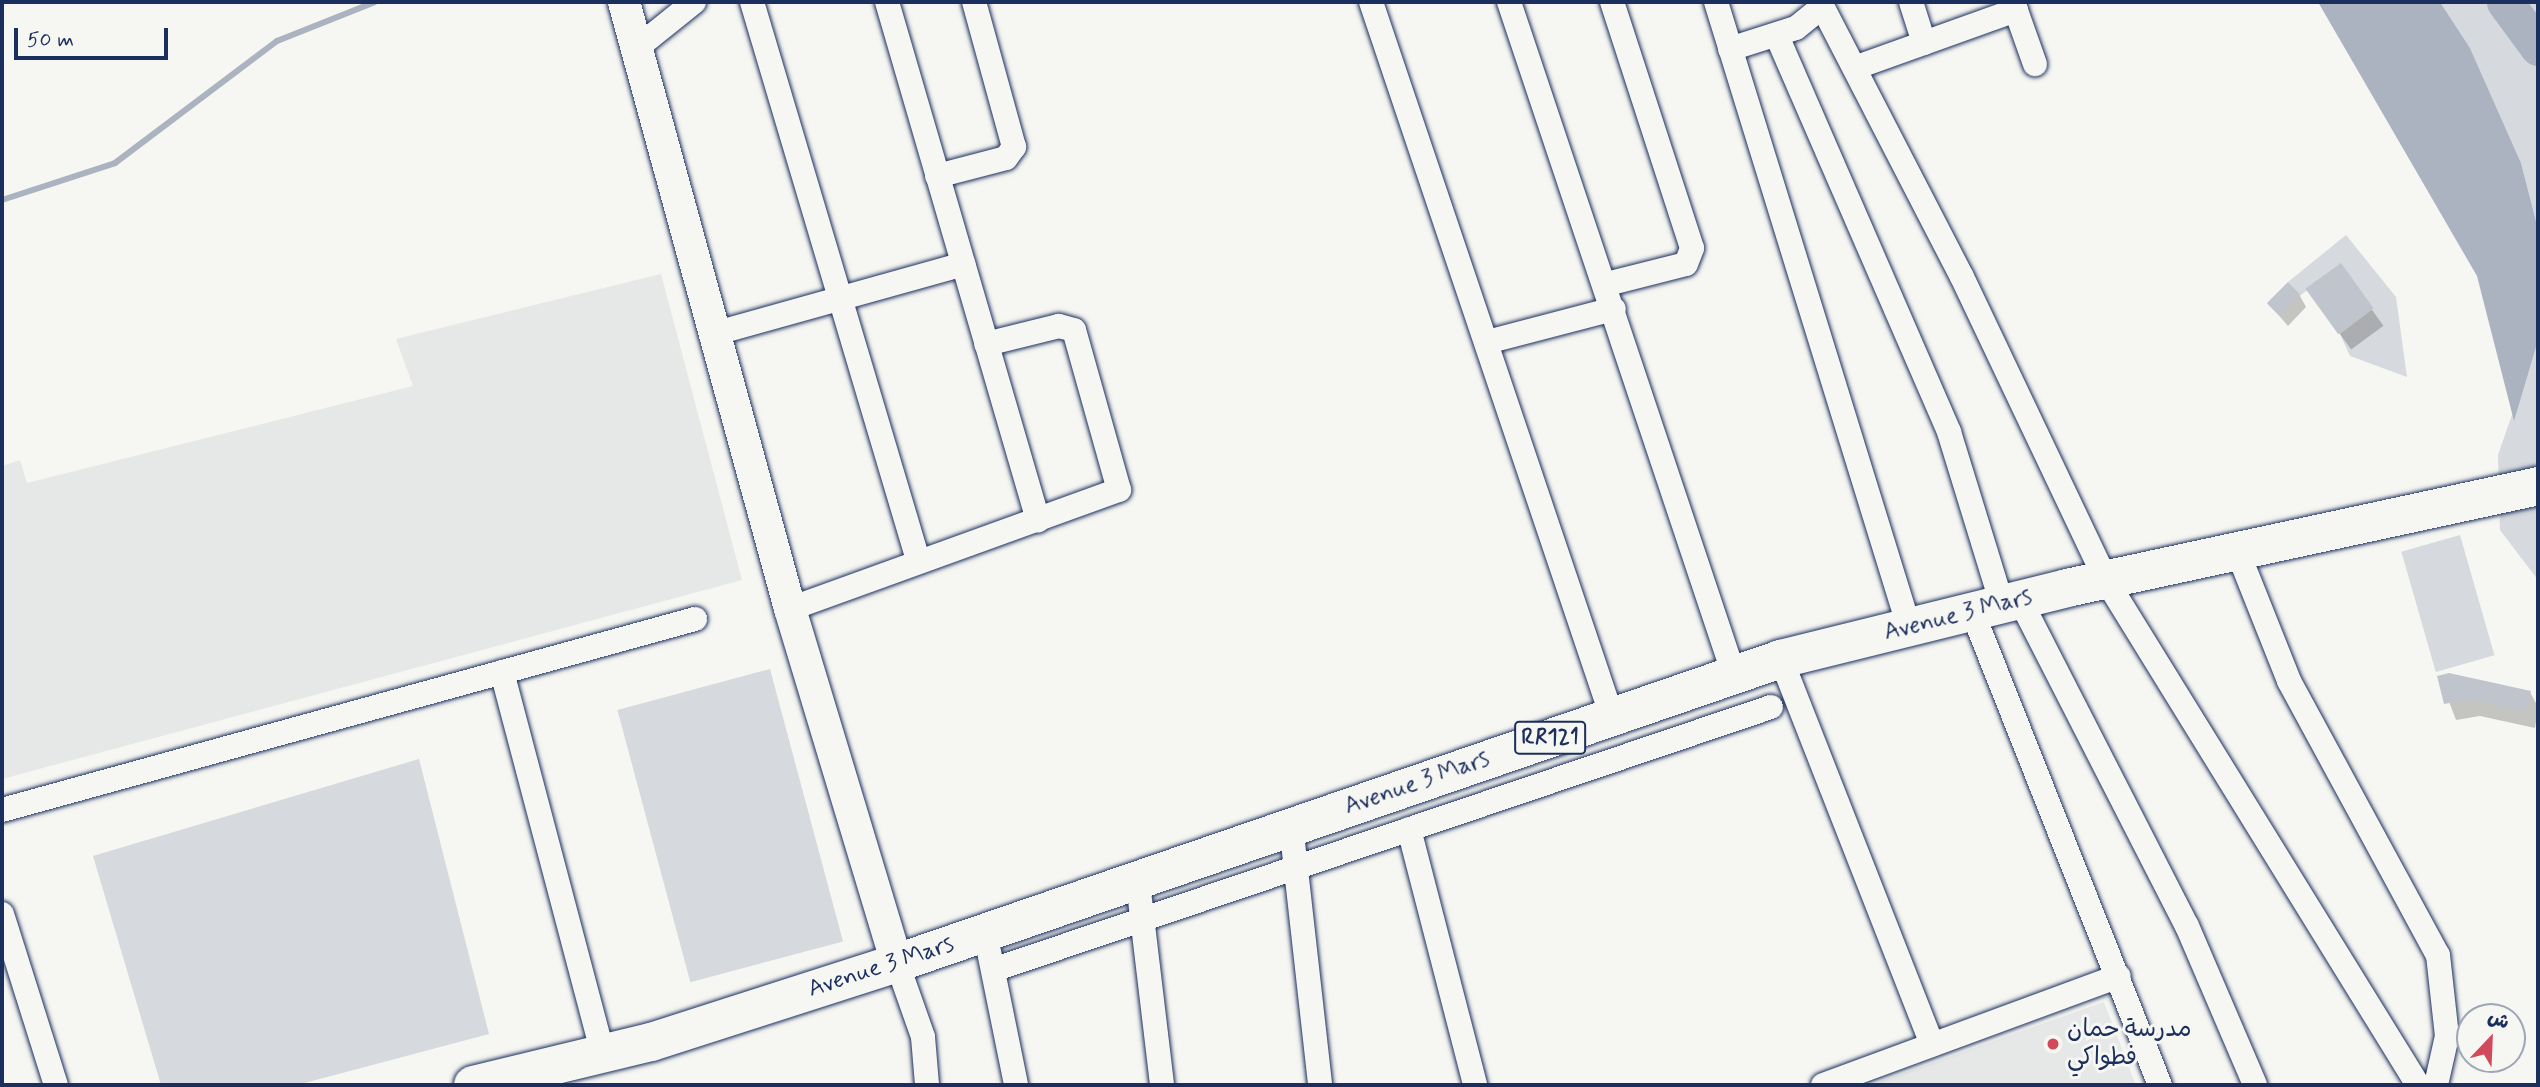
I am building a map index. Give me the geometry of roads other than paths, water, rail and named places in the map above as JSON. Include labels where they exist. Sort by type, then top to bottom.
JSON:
[{"type":"main road","name":"Avenue 3 Mars","points":[[472,1085],[603,1055],[897,963],[1139,883],[1291,825],[1781,659],[1909,626],[2237,550],[2538,486]]},
{"type":"street","points":[[624,2],[790,609],[897,963],[923,1037],[927,1085]]},
{"type":"street","points":[[638,47],[694,2]]},
{"type":"street","points":[[752,2],[918,560]]},
{"type":"street","points":[[887,2],[1038,520]]},
{"type":"street","points":[[937,176],[1006,158],[1014,148],[974,2]]},
{"type":"street","points":[[1371,2],[1612,717]]},
{"type":"street","points":[[1509,2],[1606,284],[1734,675]]},
{"type":"street","points":[[1606,284],[1686,264],[1692,248],[1612,2]]},
{"type":"street","points":[[1716,2],[1909,626]]},
{"type":"street","points":[[1911,2],[1924,43]]},
{"type":"street","points":[[1730,50],[1777,36],[1821,5],[1857,67],[2106,580],[2418,1085]]},
{"type":"street","points":[[1857,67],[2015,6],[2035,64]]},
{"type":"street","points":[[1777,36],[1949,432],[1998,605],[2119,976],[2160,1085]]},
{"type":"street","points":[[713,334],[839,296],[963,264]]},
{"type":"street","points":[[1487,342],[1614,309]]},
{"type":"street","points":[[790,609],[918,560],[1116,494],[1121,484],[1074,330],[1066,325],[986,344]]},
{"type":"street","points":[[2237,550],[2288,681],[2438,955],[2447,1036],[2436,1085]]},
{"type":"street","points":[[1998,605],[2187,926],[2255,1085]]},
{"type":"street","points":[[2,810],[695,620]]},
{"type":"street","points":[[1781,659],[1932,1044]]},
{"type":"street","points":[[502,673],[603,1055]]},
{"type":"street","points":[[996,969],[1771,708]]},
{"type":"street","points":[[1291,825],[1320,1085]]},
{"type":"street","points":[[1409,829],[1475,1085]]},
{"type":"street","points":[[1139,883],[1146,920],[1162,1085]]},
{"type":"street","points":[[2,914],[56,1085]]},
{"type":"street","points":[[985,932],[996,969],[1017,1085]]},
{"type":"street","points":[[1823,1085],[2119,976]]},
{"type":"waterway","points":[[2,200],[115,163],[277,41],[375,2]]},
{"type":"waterway","points":[[2505,2],[2538,47]]},
{"type":"place","name":"مدرسة حمان فطواكي","points":[[2053,1044]]}]
